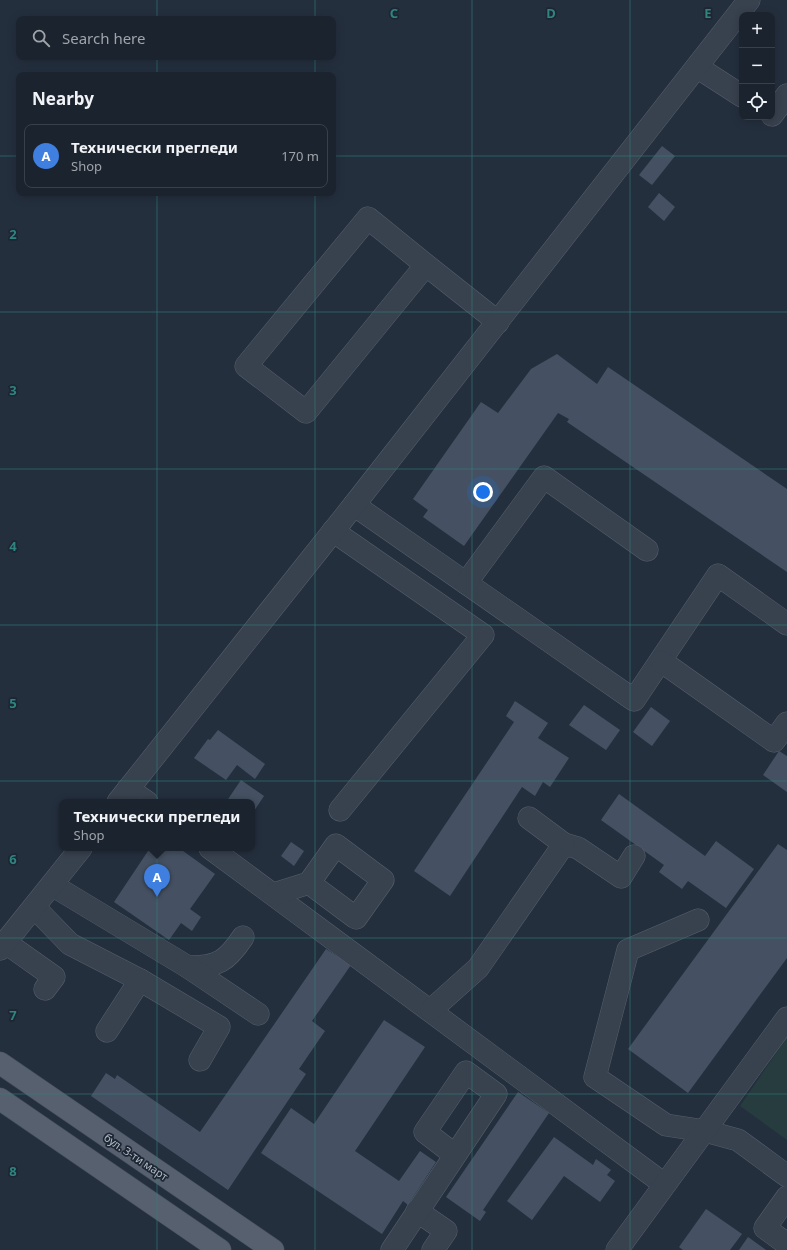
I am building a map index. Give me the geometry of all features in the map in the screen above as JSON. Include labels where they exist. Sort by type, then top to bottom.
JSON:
[{"type":"main road","name":"бул. 3-ти март","points":[[6,1067],[273,1250]]},
{"type":"main road","points":[[0,1099],[220,1250]]},
{"type":"lane","points":[[137,799],[123,795],[333,532],[749,0]]},
{"type":"lane","points":[[697,67],[739,94]]},
{"type":"lane","points":[[775,111],[787,95]]},
{"type":"lane","points":[[775,117],[787,126]]},
{"type":"lane","points":[[426,265],[306,412],[246,366],[368,218],[498,322]]},
{"type":"lane","points":[[466,584],[544,477],[647,550]]},
{"type":"lane","points":[[354,505],[634,700],[718,575],[787,624]]},
{"type":"lane","points":[[333,532],[482,635],[340,810]]},
{"type":"lane","points":[[661,661],[774,741],[787,723]]},
{"type":"lane","points":[[529,818],[564,844],[578,848],[621,877],[634,856]]},
{"type":"lane","points":[[430,1010],[478,968],[564,844]]},
{"type":"lane","points":[[45,989],[54,977],[2,939],[34,907],[79,851]]},
{"type":"lane","points":[[214,851],[664,1184]]},
{"type":"lane","points":[[274,894],[309,883]]},
{"type":"lane","points":[[52,885],[188,968],[258,1014]]},
{"type":"lane","points":[[34,907],[70,944],[140,980],[219,1027],[200,1060]]},
{"type":"lane","points":[[698,920],[628,950],[595,1077],[666,1125],[705,1131],[738,1140],[787,1176]]},
{"type":"lane","points":[[188,968],[214,966],[232,953],[243,937]]},
{"type":"lane","points":[[107,1031],[140,980]]},
{"type":"lane","points":[[617,1250],[787,1018]]},
{"type":"lane","points":[[0,1054],[6,1067]]},
{"type":"lane","points":[[392,1250],[455,1155]]},
{"type":"lane","points":[[787,1197],[765,1228],[787,1244]]},
{"type":"lane","points":[[417,1211],[446,1231],[433,1250]]},
{"type":"green space","points":[[787,1037],[787,1140],[740,1106]]},
{"type":"building","points":[[662,146],[675,156],[652,185],[639,175]]},
{"type":"building","points":[[659,193],[675,207],[664,221],[648,207]]},
{"type":"building","points":[[557,354],[597,384],[608,367],[787,489],[787,572],[567,422],[569,419],[558,413],[464,546],[423,517],[428,510],[413,499],[481,402],[498,413],[531,369]]},
{"type":"building","points":[[515,701],[548,723],[538,738],[569,758],[550,787],[543,782],[535,796],[522,787],[450,896],[414,871],[514,722],[506,716]]},
{"type":"building","points":[[584,705],[620,730],[606,750],[569,725]]},
{"type":"building","points":[[651,707],[670,721],[652,746],[633,732]]},
{"type":"building","points":[[218,730],[265,764],[255,779],[237,765],[226,780],[194,758],[208,739],[210,740]]},
{"type":"building","points":[[779,751],[787,756],[787,792],[763,775]]},
{"type":"building","points":[[241,780],[264,796],[255,810],[255,799],[228,799]]},
{"type":"building","points":[[619,794],[705,856],[716,841],[754,869],[726,908],[688,881],[682,889],[659,872],[664,865],[601,820]]},
{"type":"building","points":[[291,842],[304,851],[294,866],[281,856]]},
{"type":"building","points":[[778,844],[787,850],[787,958],[688,1093],[628,1049]]},
{"type":"building","points":[[148,851],[183,851],[215,874],[190,909],[201,917],[192,931],[181,923],[169,940],[114,902]]},
{"type":"building","points":[[326,949],[351,965],[312,1021],[325,1031],[299,1069],[306,1074],[228,1190],[91,1096],[106,1073],[115,1079],[117,1075],[200,1132]]},
{"type":"building","points":[[384,1020],[425,1047],[355,1151],[399,1181],[420,1151],[436,1162],[408,1205],[403,1201],[382,1234],[261,1153],[291,1108],[314,1124]]},
{"type":"building","points":[[518,1092],[549,1113],[483,1210],[486,1212],[480,1221],[446,1197]]},
{"type":"building","points":[[554,1137],[593,1165],[596,1159],[611,1170],[607,1175],[615,1181],[600,1202],[564,1176],[532,1220],[507,1201]]},
{"type":"building","points":[[706,1209],[742,1234],[730,1250],[683,1250],[679,1247]]},
{"type":"building","points":[[748,1237],[766,1250],[739,1250]]},
{"type":"place","name":"Технически прегледи","points":[[157,897]]}]
